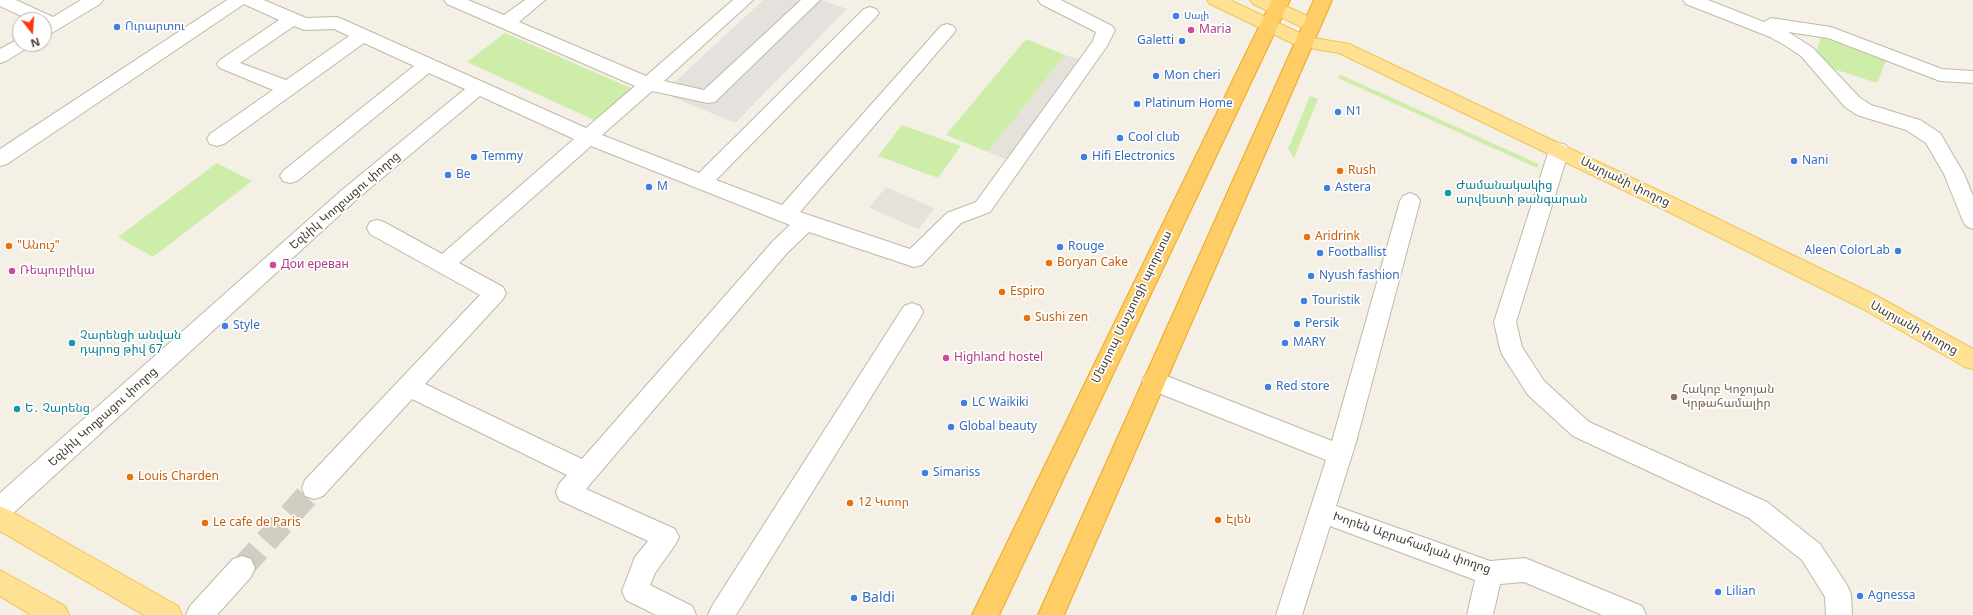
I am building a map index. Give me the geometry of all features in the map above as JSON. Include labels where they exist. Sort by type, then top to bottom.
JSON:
[{"type":"highway","points":[[1051,615],[1323,0]]},
{"type":"highway","name":"Մեսրոպ Մաշտոցի պողոտա","points":[[985,615],[1276,11]]},
{"type":"main road","points":[[1216,0],[1276,11]]},
{"type":"main road","points":[[1259,0],[1276,11]]},
{"type":"main road","name":"Սարյանի փողոց","points":[[1276,11],[1308,33],[1559,150],[1869,302],[1973,360]]},
{"type":"main road","points":[[0,518],[169,615]]},
{"type":"main road","points":[[0,582],[56,615]]},
{"type":"street","points":[[52,25],[94,0]]},
{"type":"street","points":[[0,159],[239,0]]},
{"type":"street","points":[[249,0],[304,24],[336,24],[586,137],[796,219],[914,259],[954,218],[983,207],[1101,42],[1106,30],[1047,0]]},
{"type":"street","points":[[453,0],[648,84],[708,97],[812,0]]},
{"type":"street","points":[[506,23],[536,0]]},
{"type":"street","points":[[443,265],[586,137],[744,0]]},
{"type":"street","points":[[1692,0],[1712,4],[1743,20],[1776,33],[1807,52],[1842,93],[1864,110],[1913,125],[1933,138],[1954,174],[1973,221]]},
{"type":"street","points":[[6,1],[24,12]]},
{"type":"street","points":[[702,182],[870,13]]},
{"type":"street","points":[[287,88],[226,64],[292,19]]},
{"type":"street","points":[[1743,20],[1830,33],[1940,75],[1973,77]]},
{"type":"street","points":[[683,615],[635,591],[644,566],[666,538],[568,492],[780,247],[796,219],[947,30]]},
{"type":"street","points":[[217,139],[362,35]]},
{"type":"street","points":[[0,57],[12,50]]},
{"type":"street","points":[[290,176],[428,65]]},
{"type":"street","name":"Եզնիկ Կողբացու փողոց","points":[[0,510],[349,195],[478,88]]},
{"type":"street","points":[[1559,150],[1504,322],[1511,349],[1536,388],[1581,429],[1758,510],[1811,552],[1838,594],[1839,615]]},
{"type":"street","name":"Խորեն Աբրահամյան փողոց","points":[[1410,201],[1342,448],[1322,512],[1490,573],[1525,570],[1633,615]]},
{"type":"street","points":[[314,488],[495,294],[377,228]]},
{"type":"street","points":[[721,615],[912,312]]},
{"type":"street","points":[[1154,381],[1342,448]]},
{"type":"street","points":[[408,386],[585,472]]},
{"type":"street","points":[[1203,386],[1342,448]]},
{"type":"street","points":[[1289,615],[1322,512]]},
{"type":"street","points":[[199,615],[242,568]]},
{"type":"street","points":[[1480,615],[1490,573]]},
{"type":"shaded area","points":[[763,0],[822,0],[847,9],[735,123],[663,93]]},
{"type":"shaded area","points":[[1065,55],[1081,60],[1010,161],[988,152]]},
{"type":"shaded area","points":[[886,187],[934,208],[919,229],[869,208]]},
{"type":"green space","points":[[505,33],[633,89],[596,121],[467,62]]},
{"type":"green space","points":[[1821,37],[1886,61],[1877,83],[1834,69],[1815,56]]},
{"type":"green space","points":[[1026,39],[1065,55],[988,152],[946,135]]},
{"type":"green space","points":[[1341,75],[1539,164],[1537,168],[1338,78]]},
{"type":"green space","points":[[1310,96],[1318,99],[1294,158],[1288,149]]},
{"type":"green space","points":[[902,125],[961,146],[938,178],[878,156]]},
{"type":"green space","points":[[217,163],[252,181],[153,257],[118,237]]},
{"type":"tunnel","points":[[242,568],[314,488]]},
{"type":"place","name":"Սալի","points":[[1176,16]]},
{"type":"place","name":"Ուրարտու","points":[[117,27]]},
{"type":"place","name":"Maria","points":[[1191,30]]},
{"type":"place","name":"Galetti","points":[[1182,41]]},
{"type":"place","name":"Mon cheri","points":[[1156,76]]},
{"type":"place","name":"Platinum Home","points":[[1137,104]]},
{"type":"place","name":"N1","points":[[1338,112]]},
{"type":"place","name":"Cool club","points":[[1120,138]]},
{"type":"place","name":"Temmy","points":[[474,157]]},
{"type":"place","name":"Hifi Electronics","points":[[1084,157]]},
{"type":"place","name":"Nani","points":[[1794,161]]},
{"type":"place","name":"Rush","points":[[1340,171]]},
{"type":"place","name":"Be","points":[[448,175]]},
{"type":"place","name":"M","points":[[649,187]]},
{"type":"place","name":"Astera","points":[[1327,188]]},
{"type":"place","name":"Ժամանակակից արվեստի թանգարան","points":[[1448,193]]},
{"type":"place","name":"Aridrink","points":[[1307,237]]},
{"type":"place","name":"\"Անուշ\"","points":[[9,246]]},
{"type":"place","name":"Rouge","points":[[1060,247]]},
{"type":"place","name":"Aleen ColorLab","points":[[1898,251]]},
{"type":"place","name":"Footballist","points":[[1320,253]]},
{"type":"place","name":"Boryan Cake","points":[[1049,263]]},
{"type":"place","name":"Дои ереван","points":[[273,265]]},
{"type":"place","name":"Ռեպուբլիկա","points":[[12,271]]},
{"type":"place","name":"Nyush fashion","points":[[1311,276]]},
{"type":"place","name":"Espiro","points":[[1002,292]]},
{"type":"place","name":"Touristik","points":[[1304,301]]},
{"type":"place","name":"Sushi zen","points":[[1027,318]]},
{"type":"place","name":"Persik","points":[[1297,324]]},
{"type":"place","name":"Style","points":[[225,326]]},
{"type":"place","name":"Չարենցի անվան դպրոց թիվ 67","points":[[72,343]]},
{"type":"place","name":"MARY","points":[[1285,343]]},
{"type":"place","name":"Highland hostel","points":[[946,358]]},
{"type":"place","name":"Red store","points":[[1268,387]]},
{"type":"place","name":"Հակոբ Կոջոյան Կրթահամալիր","points":[[1674,397]]},
{"type":"place","name":"LC Waikiki","points":[[964,403]]},
{"type":"place","name":"Ե․ Չարենց","points":[[17,409]]},
{"type":"place","name":"Global beauty","points":[[951,427]]},
{"type":"place","name":"Simariss","points":[[925,473]]},
{"type":"place","name":"Louis Charden","points":[[130,477]]},
{"type":"place","name":"12 Կտոր","points":[[850,503]]},
{"type":"place","name":"Էլեն","points":[[1218,520]]},
{"type":"place","name":"Le cafe de Paris","points":[[205,523]]},
{"type":"place","name":"Lilian","points":[[1718,592]]},
{"type":"place","name":"Agnessa","points":[[1860,596]]},
{"type":"place","name":"Baldi","points":[[854,598]]}]
